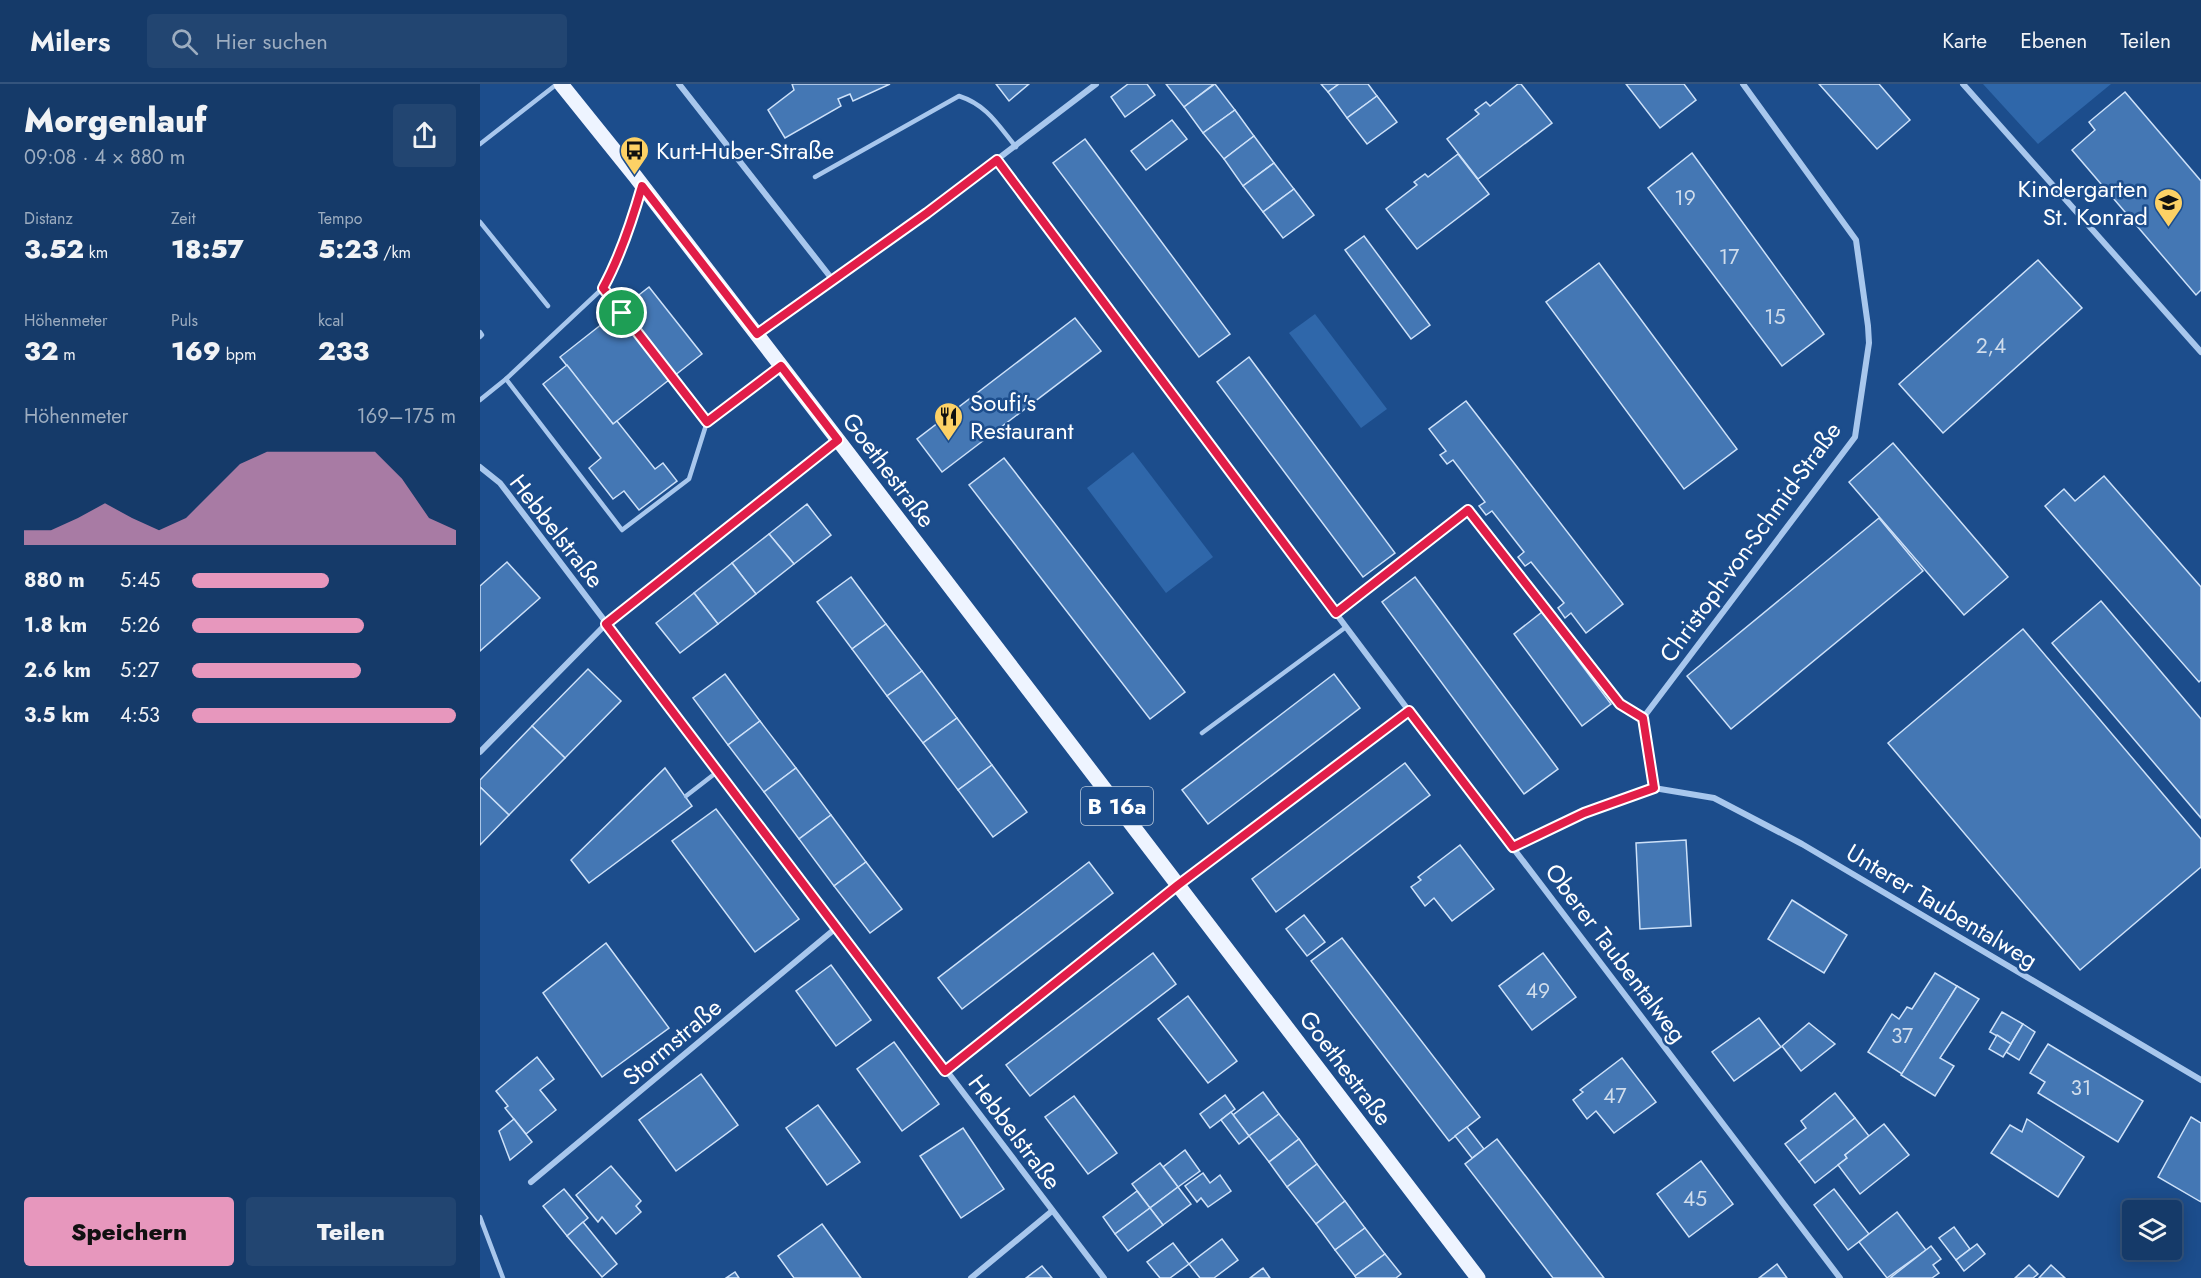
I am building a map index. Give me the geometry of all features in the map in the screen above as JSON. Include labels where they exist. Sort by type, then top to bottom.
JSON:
[{"type":"main road","name":"Goethestraße","points":[[559,84],[757,334],[1478,1278]]},
{"type":"street","points":[[679,84],[832,279]]},
{"type":"street","points":[[757,334],[927,213],[1096,84]]},
{"type":"street","name":"Christoph-von-Schmid-Straße","points":[[1643,718],[1855,437],[1869,344],[1856,240],[1743,84]]},
{"type":"street","points":[[1963,84],[2201,352]]},
{"type":"street","name":"Oberer Taubentalweg","points":[[997,160],[1409,711],[1840,1278]]},
{"type":"street","points":[[480,752],[606,624],[838,440]]},
{"type":"street","name":"Hebbelstraße","points":[[480,467],[500,483],[717,772],[1104,1278]]},
{"type":"street","points":[[945,1071],[1178,885],[1409,711]]},
{"type":"street","points":[[1513,847],[1584,813],[1654,788],[1643,718]]},
{"type":"street","name":"Unterer Taubentalweg","points":[[1654,788],[1714,798],[1803,844],[2201,1080]]},
{"type":"street","name":"Stormstraße","points":[[531,1182],[836,928]]},
{"type":"street","points":[[971,1278],[1052,1211]]},
{"type":"lane","points":[[480,144],[559,84]]},
{"type":"lane","points":[[814,177],[959,96],[974,101],[988,112],[1016,147]]},
{"type":"lane","points":[[480,400],[506,380],[603,288],[623,246],[642,186]]},
{"type":"lane","points":[[480,222],[548,306]]},
{"type":"lane","points":[[603,288],[707,422]]},
{"type":"lane","points":[[480,332],[482,335],[480,337]]},
{"type":"lane","points":[[506,380],[622,530],[689,479],[707,422],[781,366]]},
{"type":"lane","points":[[1336,613],[1468,510],[1620,704],[1643,718]]},
{"type":"lane","points":[[1202,733],[1346,627]]},
{"type":"lane","points":[[686,796],[717,772]]},
{"type":"lane","points":[[480,1217],[503,1278]]},
{"type":"shaded area","points":[[1983,84],[2111,84],[2038,144]]},
{"type":"shaded area","points":[[1315,314],[1387,409],[1361,428],[1289,333]]},
{"type":"shaded area","points":[[1133,452],[1213,557],[1166,593],[1087,488]]},
{"type":"building","points":[[792,84],[890,84],[853,101],[850,94],[838,99],[841,106],[785,138],[768,110],[794,90]]},
{"type":"building","points":[[996,84],[1029,84],[1009,101]]},
{"type":"building","points":[[1128,84],[1147,84],[1155,95],[1125,117],[1111,97]]},
{"type":"building","points":[[1166,84],[1214,84],[1184,107]]},
{"type":"building","points":[[1215,84],[1235,110],[1203,133],[1184,107]]},
{"type":"building","points":[[1321,84],[1339,84],[1328,92]]},
{"type":"building","points":[[1339,84],[1368,84],[1377,96],[1347,118],[1328,92]]},
{"type":"building","points":[[1521,84],[1552,123],[1478,179],[1447,139],[1479,114],[1475,110],[1486,102],[1490,106]]},
{"type":"building","points":[[1626,84],[1684,84],[1696,100],[1660,128]]},
{"type":"building","points":[[1819,84],[1879,84],[1910,120],[1877,149]]},
{"type":"building","name":"Kindergarten St. Konrad","points":[[2125,92],[2201,181],[2201,290],[2196,295],[2072,150],[2095,130],[2089,122]]},
{"type":"building","points":[[1377,96],[1397,122],[1367,144],[1347,118]]},
{"type":"building","points":[[1235,110],[1254,136],[1224,159],[1203,133]]},
{"type":"building","points":[[1172,120],[1187,139],[1146,170],[1131,151]]},
{"type":"building","points":[[1254,136],[1274,163],[1243,186],[1224,159]]},
{"type":"building","points":[[1085,139],[1230,334],[1199,357],[1053,163]]},
{"type":"building","points":[[1692,153],[1824,334],[1782,366],[1648,188]]},
{"type":"building","points":[[1458,154],[1489,194],[1417,249],[1386,209],[1417,185],[1414,182],[1425,174],[1428,177]]},
{"type":"building","points":[[1274,163],[1294,189],[1263,212],[1243,186]]},
{"type":"building","points":[[1294,189],[1314,215],[1283,238],[1263,212]]},
{"type":"building","points":[[1364,236],[1430,325],[1411,339],[1345,250]]},
{"type":"building","points":[[2038,260],[2082,308],[1943,433],[1899,384]]},
{"type":"building","points":[[1599,263],[1737,449],[1684,489],[1546,302]]},
{"type":"building","points":[[649,287],[702,354],[613,424],[560,357]]},
{"type":"building","points":[[1075,318],[1101,351],[942,472],[917,439]]},
{"type":"building","points":[[1249,357],[1395,553],[1363,577],[1217,382]]},
{"type":"building","points":[[567,365],[613,424],[617,421],[655,469],[663,463],[677,481],[639,510],[624,491],[613,499],[589,468],[601,458],[543,384]]},
{"type":"building","points":[[1466,401],[1623,604],[1586,633],[1571,613],[1565,618],[1558,608],[1564,603],[1531,562],[1525,566],[1518,557],[1524,552],[1492,511],[1486,515],[1479,506],[1485,502],[1453,460],[1447,464],[1440,455],[1446,451],[1429,429]]},
{"type":"building","points":[[1893,443],[2008,577],[1964,615],[1849,482]]},
{"type":"building","points":[[1004,458],[1185,692],[1150,719],[969,485]]},
{"type":"building","points":[[2104,476],[2201,587],[2201,680],[2199,682],[2045,506],[2064,489],[2075,501]]},
{"type":"building","points":[[807,504],[831,535],[794,564],[769,534]]},
{"type":"building","points":[[1879,518],[1923,571],[1731,729],[1687,676]]},
{"type":"building","points":[[769,534],[794,564],[756,594],[732,563]]},
{"type":"building","points":[[507,562],[540,598],[480,651],[480,586]]},
{"type":"building","points":[[732,563],[756,594],[718,624],[694,593]]},
{"type":"building","points":[[851,577],[886,624],[852,649],[817,602]]},
{"type":"building","points":[[1415,577],[1558,769],[1524,794],[1382,602]]},
{"type":"building","points":[[694,593],[718,624],[680,653],[656,623]]},
{"type":"building","points":[[2101,601],[2201,719],[2201,818],[2052,643]]},
{"type":"building","points":[[1542,612],[1611,704],[1582,726],[1514,634]]},
{"type":"building","points":[[886,624],[922,671],[887,696],[852,649]]},
{"type":"building","points":[[2023,629],[2201,839],[2201,867],[2080,970],[1888,743]]},
{"type":"building","points":[[588,669],[621,701],[565,758],[532,726]]},
{"type":"building","points":[[922,671],[957,718],[923,743],[887,696]]},
{"type":"building","points":[[725,674],[760,721],[728,745],[693,698]]},
{"type":"building","points":[[1334,674],[1360,708],[1208,824],[1182,790]]},
{"type":"building","points":[[957,718],[992,765],[958,790],[923,743]]},
{"type":"building","points":[[760,721],[796,768],[764,792],[728,745]]},
{"type":"building","points":[[532,726],[565,758],[509,815],[480,787],[480,780]]},
{"type":"building","points":[[1405,763],[1430,795],[1276,912],[1252,879]]},
{"type":"building","points":[[992,765],[1027,812],[993,837],[958,790]]},
{"type":"building","points":[[665,768],[692,806],[589,883],[571,860]]},
{"type":"building","points":[[796,768],[831,815],[799,839],[764,792]]},
{"type":"building","points":[[480,787],[509,815],[480,845]]},
{"type":"building","points":[[716,809],[799,919],[755,952],[672,841]]},
{"type":"building","points":[[831,815],[866,862],[834,886],[799,839]]},
{"type":"building","points":[[1686,840],[1691,926],[1640,929],[1636,843]]},
{"type":"building","points":[[1460,845],[1494,889],[1452,921],[1434,898],[1425,906],[1411,887],[1421,880],[1418,877]]},
{"type":"building","points":[[866,862],[902,909],[870,933],[834,886]]},
{"type":"building","points":[[1089,862],[1113,893],[962,1009],[938,978]]},
{"type":"building","points":[[1792,900],[1847,935],[1824,973],[1768,939]]},
{"type":"building","points":[[1304,915],[1325,942],[1307,956],[1286,929]]},
{"type":"building","points":[[1342,938],[1480,1117],[1449,1141],[1311,961]]},
{"type":"building","points":[[606,943],[669,1028],[602,1077],[543,993]]},
{"type":"building","points":[[1153,953],[1176,984],[1030,1096],[1006,1065]]},
{"type":"building","points":[[1543,953],[1576,997],[1532,1030],[1499,986]]},
{"type":"building","points":[[831,965],[871,1020],[836,1046],[796,991]]},
{"type":"building","points":[[1935,973],[1957,986],[1902,1074],[1868,1052],[1892,1014],[1899,1019],[1907,1007],[1912,1009]]},
{"type":"building","points":[[1957,986],[1979,999],[1940,1058],[1954,1066],[1935,1096],[1901,1075]]},
{"type":"building","points":[[1188,996],[1237,1061],[1208,1083],[1158,1019]]},
{"type":"building","points":[[2002,1012],[2023,1024],[2011,1044],[1990,1032]]},
{"type":"building","points":[[1759,1018],[1781,1047],[1734,1081],[1712,1052]]},
{"type":"building","points":[[1809,1023],[1835,1044],[1801,1071],[1782,1046]]},
{"type":"building","points":[[2023,1024],[2035,1032],[2019,1060],[2006,1052]]},
{"type":"building","points":[[1997,1035],[2011,1044],[2003,1057],[1989,1049]]},
{"type":"building","points":[[894,1042],[939,1104],[902,1131],[857,1069]]},
{"type":"building","points":[[2048,1044],[2143,1101],[2118,1142],[2038,1093],[2045,1082],[2030,1073]]},
{"type":"building","points":[[537,1057],[554,1079],[540,1090],[556,1110],[526,1134],[505,1108],[508,1106],[496,1091]]},
{"type":"building","points":[[1622,1058],[1656,1102],[1614,1133],[1596,1111],[1587,1119],[1573,1100],[1583,1092],[1580,1090]]},
{"type":"building","points":[[701,1074],[738,1125],[676,1171],[639,1120]]},
{"type":"building","points":[[1263,1092],[1279,1114],[1249,1136],[1233,1115]]},
{"type":"building","points":[[1835,1093],[1855,1118],[1799,1162],[1785,1144],[1806,1128],[1801,1121]]},
{"type":"building","points":[[1225,1095],[1235,1109],[1210,1128],[1200,1114]]},
{"type":"building","points":[[1074,1096],[1117,1153],[1088,1174],[1045,1117]]},
{"type":"building","points":[[818,1105],[860,1162],[827,1185],[786,1128]]},
{"type":"building","points":[[1231,1112],[1249,1136],[1239,1144],[1221,1120]]},
{"type":"building","points":[[1279,1114],[1299,1139],[1269,1162],[1249,1136]]},
{"type":"building","points":[[2191,1117],[2201,1123],[2201,1202],[2158,1177]]},
{"type":"building","points":[[1855,1118],[1869,1136],[1845,1155],[1847,1158],[1815,1183],[1799,1162]]},
{"type":"building","points":[[514,1119],[532,1142],[510,1160],[499,1131]]},
{"type":"building","points":[[2027,1119],[2084,1157],[2058,1197],[1991,1153],[2010,1125],[2022,1132]]},
{"type":"building","points":[[1884,1124],[1909,1155],[1860,1194],[1838,1165],[1847,1158],[1845,1155]]},
{"type":"building","points":[[1467,1127],[1484,1149],[1472,1158],[1455,1136]]},
{"type":"building","points":[[963,1128],[1004,1189],[961,1218],[920,1156]]},
{"type":"building","points":[[1299,1139],[1317,1164],[1287,1187],[1269,1162]]},
{"type":"building","points":[[1497,1139],[1604,1278],[1553,1278],[1465,1164]]},
{"type":"building","points":[[1185,1150],[1200,1171],[1178,1187],[1163,1167]]},
{"type":"building","points":[[1701,1161],[1733,1204],[1689,1237],[1657,1194]]},
{"type":"building","points":[[1160,1163],[1178,1187],[1150,1208],[1132,1184]]},
{"type":"building","points":[[1317,1164],[1345,1201],[1316,1224],[1287,1187]]},
{"type":"building","points":[[611,1166],[641,1201],[636,1206],[641,1212],[616,1234],[602,1217],[598,1222],[576,1195]]},
{"type":"building","points":[[1203,1173],[1210,1183],[1220,1175],[1231,1191],[1208,1207],[1201,1198],[1197,1202],[1185,1186]]},
{"type":"building","points":[[1178,1187],[1191,1204],[1163,1225],[1150,1208]]},
{"type":"building","points":[[564,1189],[588,1218],[567,1236],[543,1206]]},
{"type":"building","points":[[1834,1189],[1869,1234],[1848,1250],[1814,1205]]},
{"type":"building","points":[[1137,1191],[1150,1208],[1115,1234],[1103,1217]]},
{"type":"building","points":[[1345,1201],[1365,1228],[1335,1250],[1316,1224]]},
{"type":"building","points":[[1150,1208],[1163,1225],[1128,1251],[1115,1234]]},
{"type":"building","points":[[1897,1212],[1926,1250],[1887,1278],[1859,1242]]},
{"type":"building","points":[[583,1222],[617,1264],[602,1277],[567,1236]]},
{"type":"building","points":[[822,1224],[861,1278],[794,1278],[778,1256]]},
{"type":"building","points":[[1954,1227],[1970,1249],[1956,1260],[1939,1238]]},
{"type":"building","points":[[1365,1228],[1385,1254],[1355,1276],[1335,1250]]},
{"type":"building","points":[[1222,1239],[1238,1260],[1214,1278],[1200,1278],[1189,1264]]},
{"type":"building","points":[[1173,1243],[1189,1264],[1170,1278],[1160,1278],[1147,1262]]},
{"type":"building","points":[[1977,1244],[1985,1254],[1964,1271],[1956,1260]]},
{"type":"building","points":[[1931,1246],[1941,1259],[1933,1265],[1939,1273],[1932,1278],[1890,1278]]},
{"type":"building","points":[[1385,1254],[1401,1274],[1396,1278],[1356,1278],[1355,1276]]},
{"type":"building","points":[[1777,1264],[1787,1278],[1759,1278]]},
{"type":"building","points":[[2029,1265],[2038,1274],[2033,1278],[2015,1278]]},
{"type":"building","points":[[2051,1265],[2065,1278],[2039,1278]]},
{"type":"building","points":[[1042,1266],[1052,1278],[1026,1278]]},
{"type":"building","points":[[1263,1268],[1270,1278],[1250,1278]]},
{"type":"building","points":[[735,1272],[739,1278],[726,1278]]},
{"type":"place","name":"Kurt-Huber-Straße","points":[[635,176]]},
{"type":"place","name":"Kindergarten St. Konrad","points":[[2169,228]]},
{"type":"place","name":"Soufi's Restaurant","points":[[949,442]]},
{"type":"route","points":[[997,160],[1336,613],[1468,510],[1620,704],[1643,718],[1654,788],[1584,813],[1513,847],[1409,711],[1178,885],[945,1071],[606,624],[838,440],[781,366],[707,422],[622,313],[603,288],[615,266],[642,186],[757,334],[927,213],[997,160]]}]
